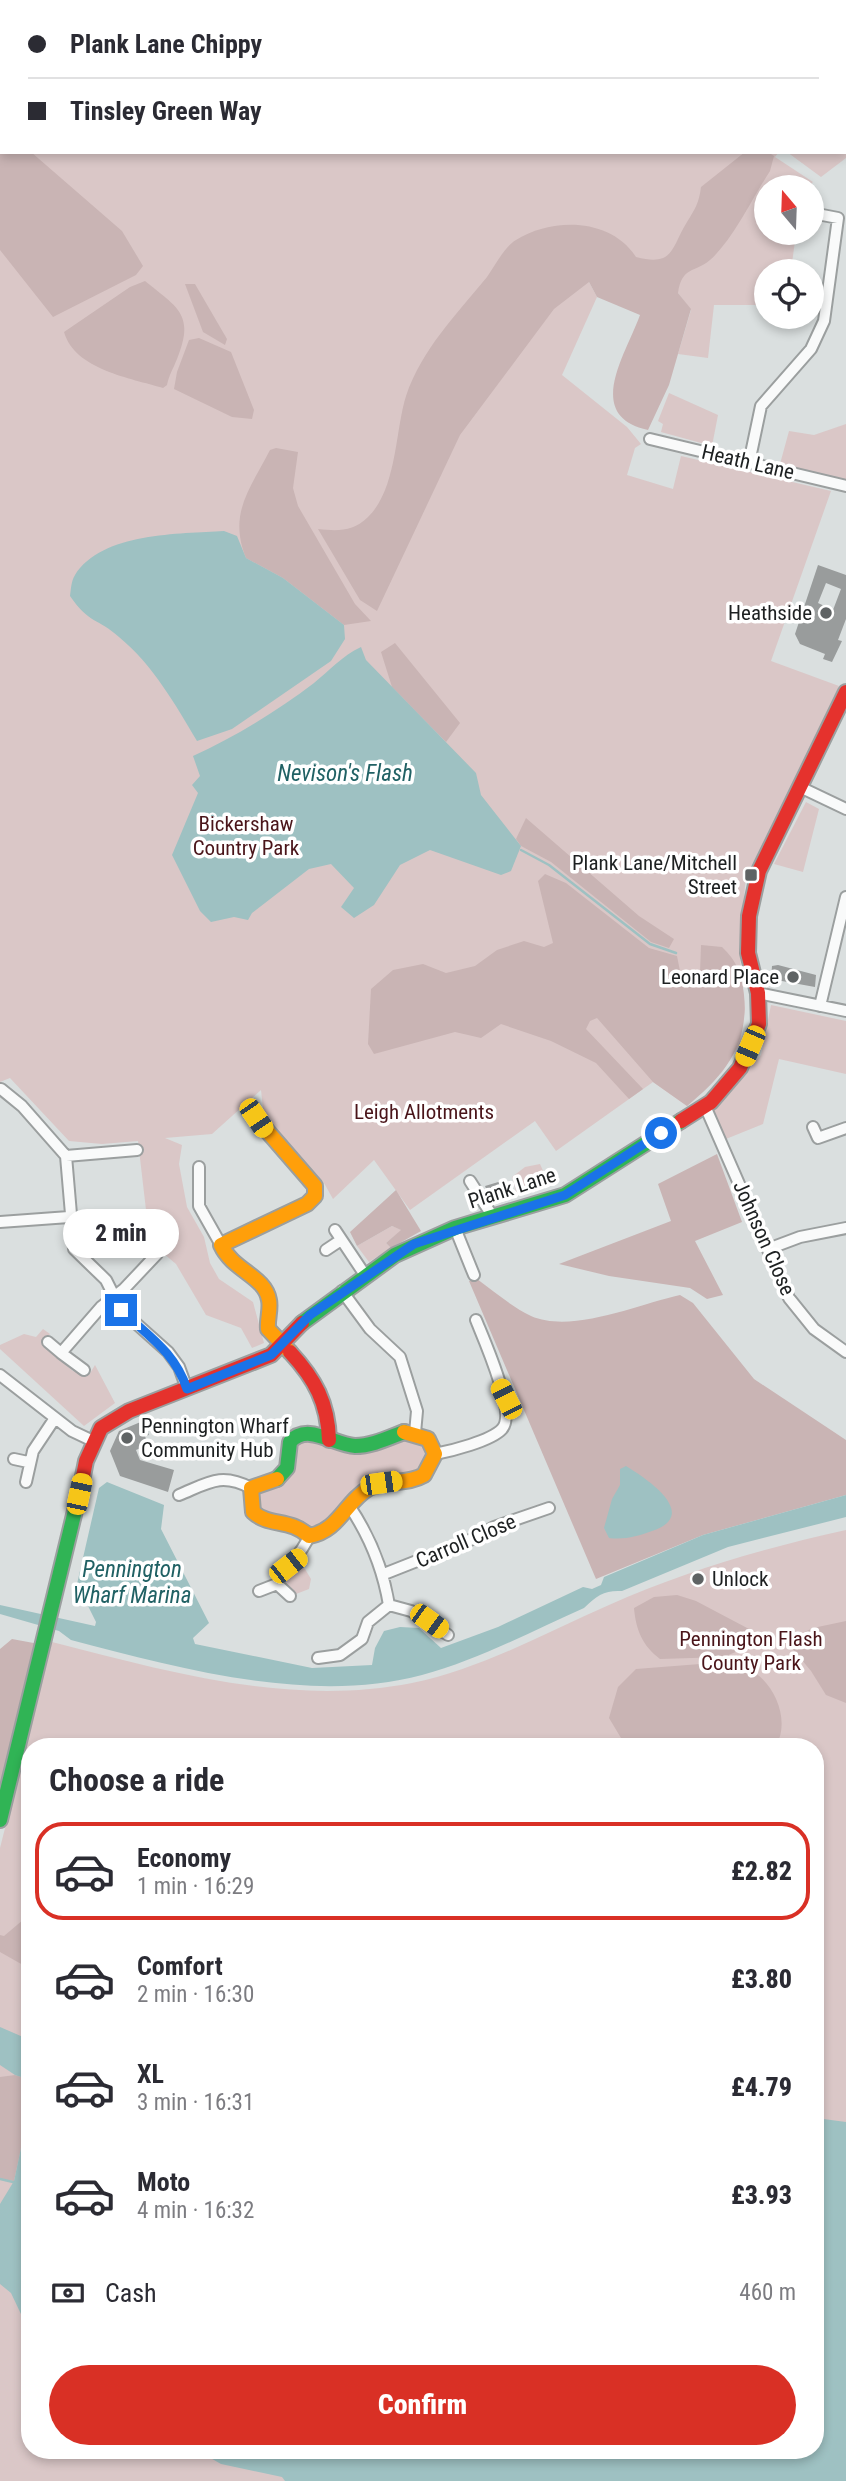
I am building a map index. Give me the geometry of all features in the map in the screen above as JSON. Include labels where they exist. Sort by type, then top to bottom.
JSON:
[{"type":"street","points":[[749,463],[761,406],[811,349],[824,321],[838,218],[824,215]]},
{"type":"street","name":"Heath Lane","points":[[650,439],[846,486]]},
{"type":"street","name":"Plank Lane","points":[[93,1441],[111,1419],[262,1360],[282,1345],[310,1315],[414,1244],[573,1190],[613,1162],[705,1106],[740,1068],[759,1024],[758,993],[748,953],[752,893],[759,871],[802,789],[821,733],[846,692]]},
{"type":"street","points":[[802,789],[846,809]]},
{"type":"street","points":[[820,1006],[846,897]]},
{"type":"street","points":[[758,993],[846,1011]]},
{"type":"street","points":[[1,1088],[22,1106],[66,1156],[69,1217],[74,1249],[106,1280],[121,1310],[169,1352],[179,1367],[187,1389]]},
{"type":"street","name":"Johnson Close","points":[[705,1106],[789,1298],[814,1329],[846,1352]]},
{"type":"street","points":[[221,1245],[307,1203],[315,1196],[315,1186],[256,1118]]},
{"type":"street","points":[[813,1127],[818,1138],[846,1128]]},
{"type":"street","points":[[66,1156],[137,1150]]},
{"type":"street","points":[[199,1167],[199,1206],[230,1265],[258,1280],[265,1288],[270,1299],[268,1329],[308,1372],[328,1404],[329,1440]]},
{"type":"street","points":[[470,1181],[493,1217]]},
{"type":"street","points":[[1,1228],[69,1217]]},
{"type":"street","points":[[455,1228],[474,1275]]},
{"type":"street","points":[[768,1250],[800,1237],[846,1228]]},
{"type":"street","points":[[326,1250],[338,1235],[365,1275]]},
{"type":"street","points":[[61,1353],[101,1307],[115,1298],[157,1254]]},
{"type":"street","points":[[342,1291],[370,1329],[400,1357],[417,1411],[415,1433]]},
{"type":"street","points":[[251,1488],[250,1505],[254,1515],[262,1520],[288,1522],[309,1536],[328,1531],[371,1487],[425,1476],[435,1454],[487,1438],[502,1429],[506,1399],[478,1338],[476,1320]]},
{"type":"street","points":[[48,1342],[84,1370]]},
{"type":"street","points":[[0,1375],[55,1418],[93,1441],[0,1820]]},
{"type":"street","points":[[26,1482],[28,1462],[55,1418]]},
{"type":"street","points":[[251,1488],[284,1473],[289,1467],[288,1449],[294,1437],[302,1434],[353,1446],[367,1446],[404,1432],[415,1433],[428,1439],[435,1454]]},
{"type":"street","points":[[14,1459],[28,1462]]},
{"type":"street","points":[[179,1495],[222,1478],[233,1479],[251,1488]]},
{"type":"street","points":[[350,1507],[363,1526],[384,1574],[389,1605]]},
{"type":"street","name":"Carroll Close","points":[[384,1574],[475,1538],[494,1527],[549,1508]]},
{"type":"street","points":[[259,1591],[277,1584],[288,1566],[300,1557],[309,1536]]},
{"type":"street","points":[[277,1584],[290,1595]]},
{"type":"street","points":[[389,1605],[411,1611],[448,1635]]},
{"type":"street","points":[[318,1658],[340,1656],[362,1639],[368,1622],[389,1605]]},
{"type":"green space","name":"Bickershaw Country Park","points":[[0,154],[777,154],[775,157],[802,175],[754,175],[754,245],[794,245],[793,259],[754,259],[754,305],[714,305],[708,358],[678,354],[691,310],[678,293],[589,282],[597,297],[562,375],[627,427],[641,444],[635,448],[627,475],[673,489],[681,456],[831,491],[771,661],[839,686],[816,743],[746,876],[739,948],[745,1009],[740,1044],[722,1072],[687,1106],[653,1082],[556,1151],[535,1121],[410,1210],[374,1160],[333,1199],[324,1183],[264,1118],[261,1090],[212,1134],[165,1138],[182,1145],[179,1164],[187,1207],[204,1237],[210,1263],[219,1279],[253,1302],[264,1343],[252,1348],[241,1328],[206,1315],[176,1264],[157,1248],[148,1227],[138,1141],[102,1144],[69,1141],[10,1078],[0,1082]]},
{"type":"green space","name":"Bickershaw Country Park","points":[[790,154],[846,154],[846,158],[824,175],[818,175]]},
{"type":"green space","points":[[669,393],[718,415],[712,446],[661,432],[663,424],[658,421]]},
{"type":"green space","points":[[846,424],[846,481],[780,464],[789,431],[814,435]]},
{"type":"green space","points":[[806,802],[819,809],[803,872],[774,864]]},
{"type":"green space","points":[[771,1005],[846,1021],[846,1074],[779,1059],[763,1124],[726,1139],[712,1109],[761,1055]]},
{"type":"green space","points":[[540,1164],[550,1186],[517,1195],[512,1177],[525,1167]]},
{"type":"green space","points":[[392,1226],[402,1230],[386,1243],[391,1248],[369,1262],[357,1246]]},
{"type":"green space","points":[[43,1329],[50,1334],[42,1344],[73,1371],[89,1375],[95,1365],[115,1403],[84,1426],[0,1349],[0,1345],[24,1334],[36,1337]]},
{"type":"green space","points":[[404,1436],[421,1439],[430,1453],[419,1475],[397,1476],[325,1528],[317,1531],[265,1517],[253,1502],[257,1492],[274,1485],[297,1441],[309,1439],[325,1445]]},
{"type":"green space","name":"Pennington Flash County Park","points":[[846,1530],[846,2481],[0,2481],[0,1848],[21,1765],[21,2459],[824,2459],[824,1738],[28,1738],[52,1642],[230,1683],[321,1691],[366,1689],[412,1683],[463,1669],[667,1581],[755,1553]]},
{"type":"green space","points":[[296,1564],[305,1569],[311,1579],[309,1589],[296,1594],[287,1586],[285,1576]]},
{"type":"shaded area","points":[[0,154],[33,154],[122,231],[143,266],[136,275],[53,317],[0,250]]},
{"type":"shaded area","points":[[742,154],[774,156],[768,175],[754,175],[754,198],[735,230],[710,260],[686,274],[680,284],[678,293],[691,309],[669,385],[648,430],[628,423],[617,412],[613,398],[619,365],[640,315],[597,297],[589,282],[554,309],[460,435],[377,611],[360,600],[318,529],[351,528],[368,517],[378,505],[390,476],[406,396],[421,363],[508,247],[516,240],[547,227],[581,225],[612,235],[625,244],[636,257],[658,259],[665,257],[674,247],[699,197],[701,187]]},
{"type":"shaded area","points":[[145,281],[174,306],[183,322],[182,344],[167,385],[163,388],[92,364],[70,345],[64,332],[130,287]]},
{"type":"shaded area","points":[[185,284],[195,284],[227,339],[225,345],[203,332]]},
{"type":"shaded area","points":[[199,338],[231,352],[254,410],[252,419],[232,417],[174,389],[177,372],[189,340]]},
{"type":"shaded area","points":[[276,448],[298,452],[293,488],[298,506],[355,604],[371,621],[344,625],[283,578],[246,558],[239,528],[240,514],[249,489],[270,450]]},
{"type":"shaded area","points":[[395,643],[460,723],[446,742],[392,687],[381,652]]},
{"type":"shaded area","points":[[526,818],[639,916],[674,939],[669,948],[651,942],[551,862],[521,846],[516,839]]},
{"type":"shaded area","points":[[545,874],[566,883],[649,948],[677,956],[680,971],[693,984],[700,973],[701,945],[722,947],[735,963],[744,995],[745,1013],[738,1044],[723,1071],[687,1106],[653,1082],[597,1018],[590,1021],[586,1029],[643,1089],[629,1099],[596,1063],[551,1041],[501,1024],[481,1038],[455,1032],[374,1054],[368,1044],[371,989],[393,970],[423,964],[446,973],[475,966],[497,950],[524,941],[544,947],[553,943],[538,881]]},
{"type":"shaded area","points":[[717,1154],[742,1222],[695,1241],[723,1295],[707,1299],[690,1288],[609,1276],[559,1264],[671,1221],[658,1184]]},
{"type":"shaded area","points":[[396,1190],[421,1231],[391,1248],[386,1243],[401,1230],[392,1226],[357,1246],[350,1232]]},
{"type":"shaded area","points":[[477,1279],[510,1304],[531,1316],[547,1321],[566,1322],[606,1316],[680,1295],[693,1303],[754,1379],[846,1440],[846,1495],[703,1535],[596,1579],[469,1281]]},
{"type":"shaded area","points":[[677,1595],[696,1601],[749,1629],[747,1647],[724,1657],[660,1659],[641,1636],[634,1608],[654,1597]]},
{"type":"shaded area","points":[[846,1621],[846,1703],[826,1695],[811,1671],[786,1641],[813,1628]]},
{"type":"shaded area","points":[[12,1639],[39,1644],[0,1801],[0,1649]]},
{"type":"shaded area","points":[[731,1663],[752,1670],[762,1678],[776,1699],[782,1723],[779,1738],[621,1738],[609,1718],[618,1687],[636,1669]]},
{"type":"shaded area","points":[[21,1922],[21,1964],[0,1952],[0,1935],[4,1936]]},
{"type":"shaded area","points":[[0,2077],[21,2077],[21,2148],[14,2181],[0,2179]]},
{"type":"water","name":"Nevison's Flash","points":[[224,531],[237,536],[246,558],[283,578],[344,625],[345,639],[331,661],[232,729],[197,741],[142,660],[112,631],[83,612],[70,596],[71,588],[75,575],[87,561],[103,550],[143,538]]},
{"type":"water","name":"Nevison's Flash","points":[[361,647],[366,660],[476,773],[481,795],[521,846],[511,871],[501,875],[430,850],[400,865],[374,905],[354,918],[341,907],[354,888],[331,864],[309,869],[252,913],[248,920],[234,917],[211,922],[200,911],[172,855],[198,793],[192,785],[200,776],[193,756],[271,713]]},
{"type":"water","points":[[626,1466],[657,1488],[666,1498],[671,1507],[671,1516],[666,1524],[652,1531],[631,1537],[609,1538],[604,1528],[612,1499],[620,1485],[620,1469]]},
{"type":"water","name":"Pennington Wharf Marina","points":[[107,1482],[164,1505],[161,1529],[209,1623],[193,1638],[195,1644],[312,1668],[372,1665],[375,1648],[384,1631],[400,1627],[419,1628],[441,1648],[498,1627],[583,1587],[592,1589],[601,1585],[604,1577],[703,1535],[846,1495],[846,1517],[728,1547],[622,1591],[611,1591],[597,1597],[584,1608],[443,1669],[379,1683],[335,1686],[290,1684],[245,1679],[156,1661],[71,1640],[59,1631],[0,1614],[0,1605],[95,1626],[96,1622],[77,1584],[99,1488]]},
{"type":"water","points":[[0,2027],[21,2036],[21,2077],[0,2065]]},
{"type":"water","points":[[824,2119],[846,2122],[846,2481],[285,2481],[282,2477],[221,2464],[212,2459],[824,2459]]},
{"type":"water","points":[[21,2148],[21,2314],[11,2293],[0,2284],[0,2204],[14,2181]]},
{"type":"building","name":"Heathside","points":[[818,565],[846,575],[846,619],[838,640],[842,641],[832,662],[823,659],[825,654],[800,644],[795,634]],"holes":[[[826,583],[841,589],[833,610],[818,603]]]},
{"type":"building","name":"Leonard Place","points":[[778,965],[816,975],[815,987],[771,979],[772,966]]},
{"type":"building","points":[[505,1180],[509,1192],[490,1198],[485,1186]]},
{"type":"building","points":[[143,1421],[149,1435],[145,1436],[148,1445],[136,1450],[140,1460],[174,1470],[168,1492],[120,1476],[110,1451],[119,1431]]},
{"type":"waterway","points":[[521,850],[549,865],[650,944],[676,953]]},
{"type":"waterway","points":[[0,2179],[17,2183]]},
{"type":"traffic: fast","points":[[302,1323],[395,1255],[455,1228],[565,1195],[681,1121]]},
{"type":"traffic: fast","points":[[277,1479],[287,1468],[290,1442],[297,1436],[312,1434],[347,1445],[361,1446],[404,1432]]},
{"type":"traffic: fast","points":[[0,1820],[81,1486]]},
{"type":"traffic: slow","points":[[256,1118],[315,1186],[315,1196],[307,1204],[221,1245],[233,1261],[262,1285],[269,1303],[268,1329],[290,1352]]},
{"type":"traffic: slow","points":[[277,1479],[251,1488],[253,1512],[266,1520],[302,1530],[309,1536],[319,1533],[335,1522],[369,1488],[424,1475],[435,1454],[428,1439],[404,1432]]},
{"type":"traffic: jam","points":[[681,1121],[711,1102],[740,1068],[759,1024],[758,993],[748,953],[749,916],[759,871],[846,692]]},
{"type":"traffic: jam","points":[[81,1486],[86,1461],[101,1428],[129,1411],[271,1355],[302,1323]]},
{"type":"traffic: jam","points":[[290,1352],[313,1382],[323,1403],[329,1440]]},
{"type":"place","name":"Heathside","points":[[826,613]]},
{"type":"place","name":"Plank Lane/Mitchell Street","points":[[751,875]]},
{"type":"place","name":"Leonard Place","points":[[793,977]]},
{"type":"place","name":"Pennington Wharf Community Hub","points":[[127,1438]]},
{"type":"place","name":"Unlock","points":[[698,1579]]},
{"type":"route","points":[[121,1310],[169,1352],[179,1367],[187,1389],[271,1355],[310,1315],[414,1244],[455,1228],[565,1195],[661,1133]]},
{"type":"park label","name":"Leigh Allotments","points":[[424,1112]]}]
